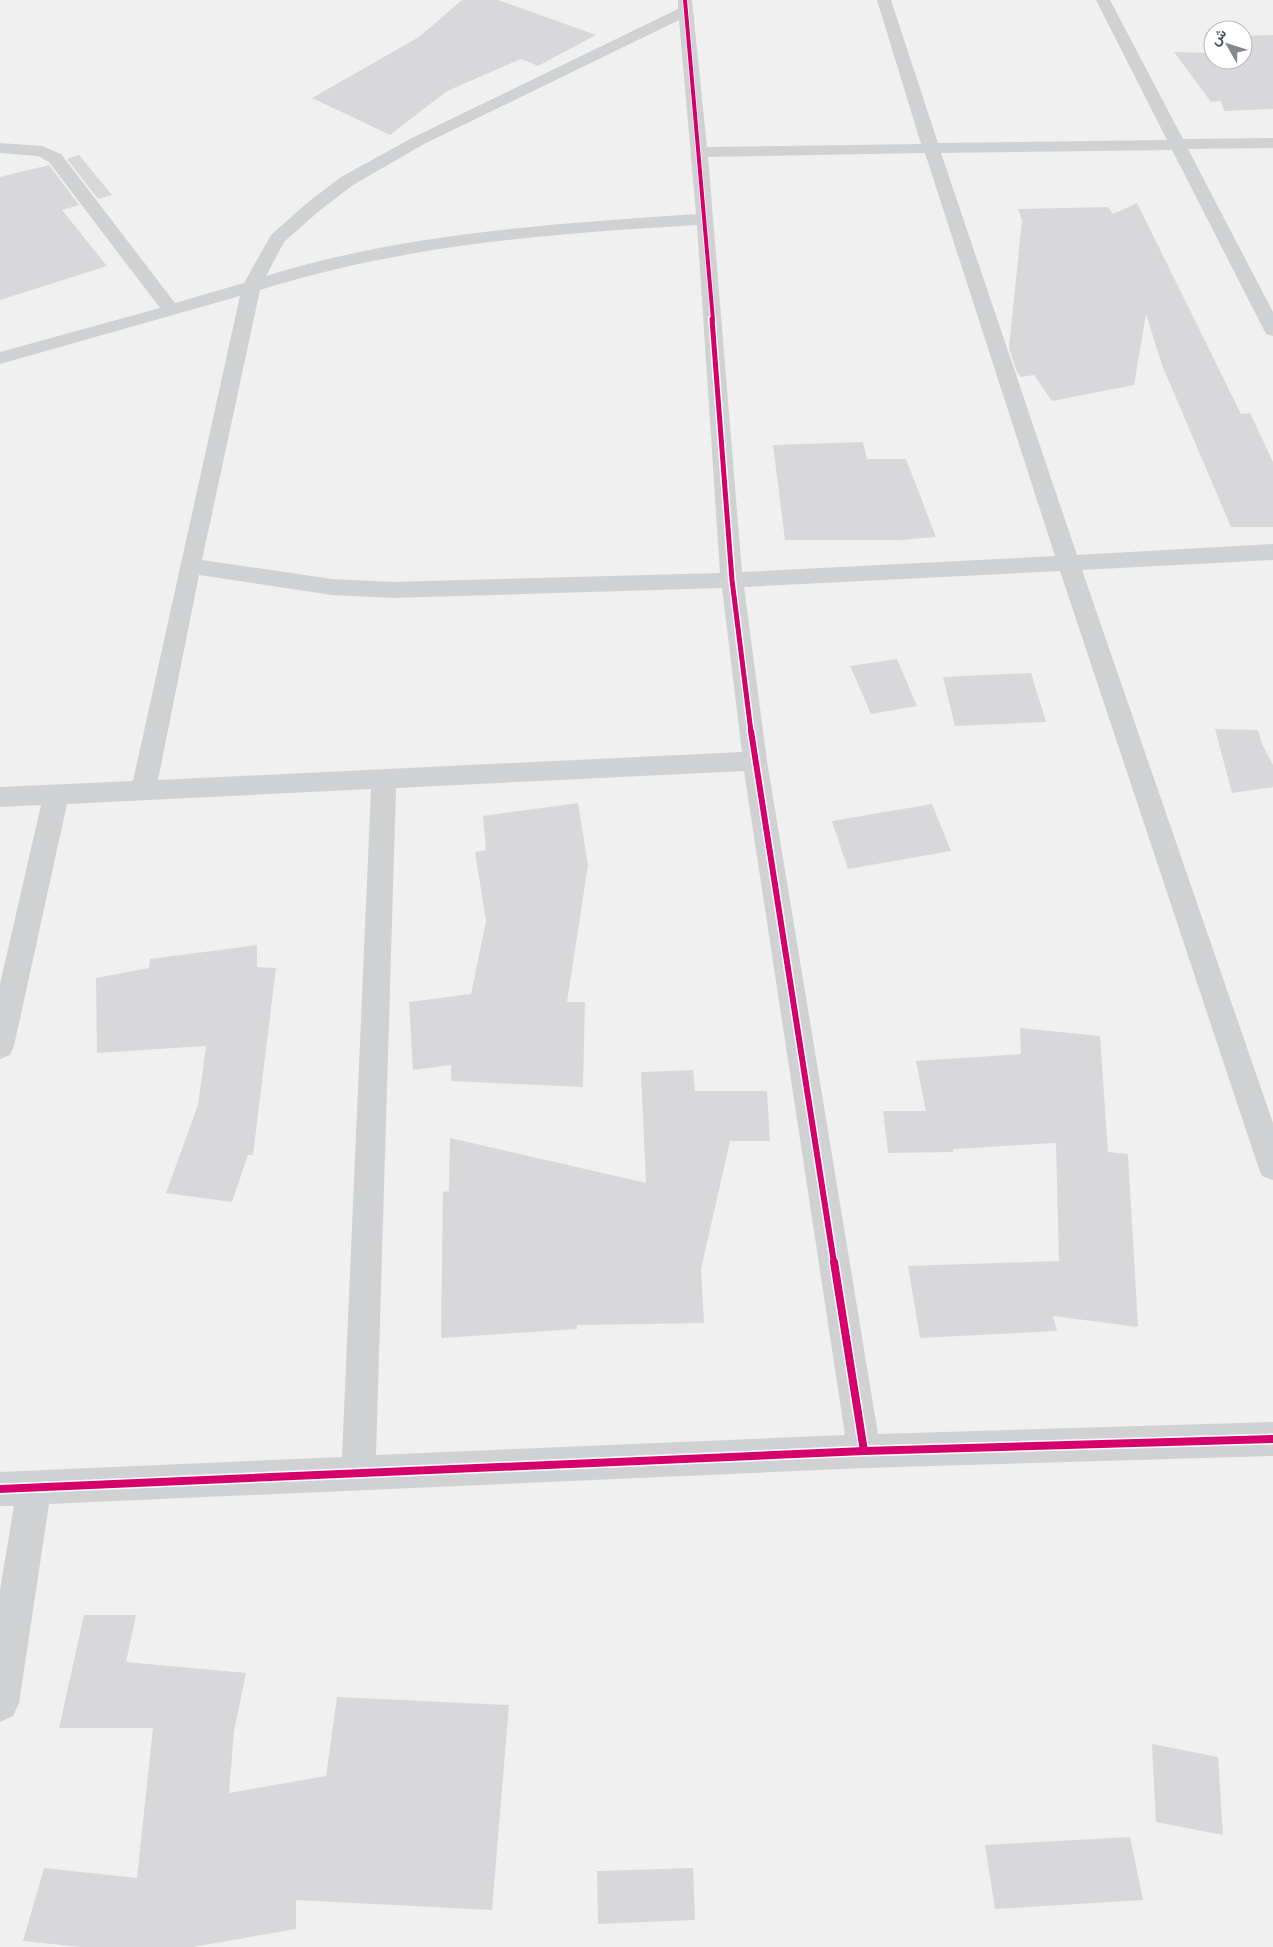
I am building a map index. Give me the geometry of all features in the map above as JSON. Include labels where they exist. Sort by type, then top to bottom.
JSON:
[{"type":"street","points":[[884,0],[1068,562],[1273,1166]]},
{"type":"street","points":[[1103,0],[1273,330]]},
{"type":"street","points":[[144,789],[251,287],[277,239],[313,207],[347,181],[418,141],[685,6],[705,219],[732,580],[755,761],[864,1451]]},
{"type":"street","points":[[698,152],[1273,143]]},
{"type":"street","points":[[0,148],[42,151],[55,158],[171,310]]},
{"type":"street","points":[[0,358],[118,326],[330,264],[457,241],[564,228],[705,219]]},
{"type":"street","points":[[190,566],[332,587],[393,590],[732,580],[1273,552]]},
{"type":"street","points":[[0,797],[56,796],[144,789],[384,780],[755,761]]},
{"type":"street","points":[[358,1472],[384,780]]},
{"type":"street","points":[[0,1046],[56,796]]},
{"type":"street","points":[[0,1489],[864,1451],[1273,1439]]},
{"type":"street","points":[[0,1703],[34,1487]]},
{"type":"building","points":[[462,0],[498,0],[596,35],[538,66],[521,59],[447,91],[390,135],[312,98],[419,37]]},
{"type":"building","points":[[1273,35],[1273,109],[1224,111],[1221,101],[1211,102],[1174,52],[1203,53],[1203,70],[1253,70],[1253,36]]},
{"type":"building","points":[[79,155],[112,195],[98,199],[67,159]]},
{"type":"building","points":[[49,165],[79,205],[62,210],[107,266],[0,300],[0,177]]},
{"type":"building","points":[[1137,203],[1241,414],[1250,413],[1273,462],[1273,527],[1231,527],[1162,365],[1146,314],[1134,385],[1052,401],[1034,375],[1021,377],[1017,372],[1009,348],[1022,220],[1018,209],[1108,207],[1113,214]]},
{"type":"building","points":[[863,442],[867,459],[906,459],[936,537],[900,540],[785,540],[773,445]]},
{"type":"building","points":[[897,659],[917,706],[871,714],[850,666]]},
{"type":"building","points":[[1031,673],[1046,722],[955,726],[943,677]]},
{"type":"building","points":[[1215,729],[1258,730],[1262,744],[1273,765],[1273,787],[1232,793]]},
{"type":"building","points":[[578,803],[588,865],[567,1002],[585,1002],[583,1087],[451,1081],[451,1065],[413,1070],[409,1002],[471,994],[486,921],[475,852],[486,850],[483,816]]},
{"type":"building","points":[[932,804],[951,851],[848,869],[832,821]]},
{"type":"building","points":[[257,945],[257,967],[276,968],[253,1155],[248,1155],[232,1202],[166,1193],[198,1105],[206,1046],[97,1053],[96,978],[149,968],[150,959]]},
{"type":"building","points":[[1020,1028],[1100,1036],[1108,1152],[1128,1154],[1138,1327],[1053,1316],[1057,1331],[920,1338],[908,1266],[1059,1261],[1056,1143],[953,1149],[953,1152],[888,1153],[883,1111],[926,1111],[916,1061],[1021,1054]]},
{"type":"building","points":[[693,1070],[695,1091],[767,1091],[770,1141],[730,1141],[701,1269],[704,1323],[577,1325],[577,1329],[441,1338],[443,1192],[449,1191],[450,1138],[646,1183],[641,1072]]},
{"type":"building","points":[[84,1615],[136,1615],[126,1662],[246,1673],[234,1731],[229,1793],[326,1776],[337,1697],[509,1705],[492,1910],[296,1900],[296,1929],[193,1947],[81,1947],[23,1941],[44,1868],[137,1878],[153,1728],[59,1728]]},
{"type":"building","points":[[1152,1744],[1218,1757],[1223,1835],[1156,1822]]},
{"type":"building","points":[[1130,1837],[1143,1900],[995,1909],[985,1845]]},
{"type":"building","points":[[693,1868],[695,1920],[598,1924],[597,1871]]},
{"type":"cycle path","points":[[685,0],[705,219],[732,580],[755,761],[864,1451]]},
{"type":"cycle path","points":[[0,1489],[864,1451],[1273,1439]]}]
